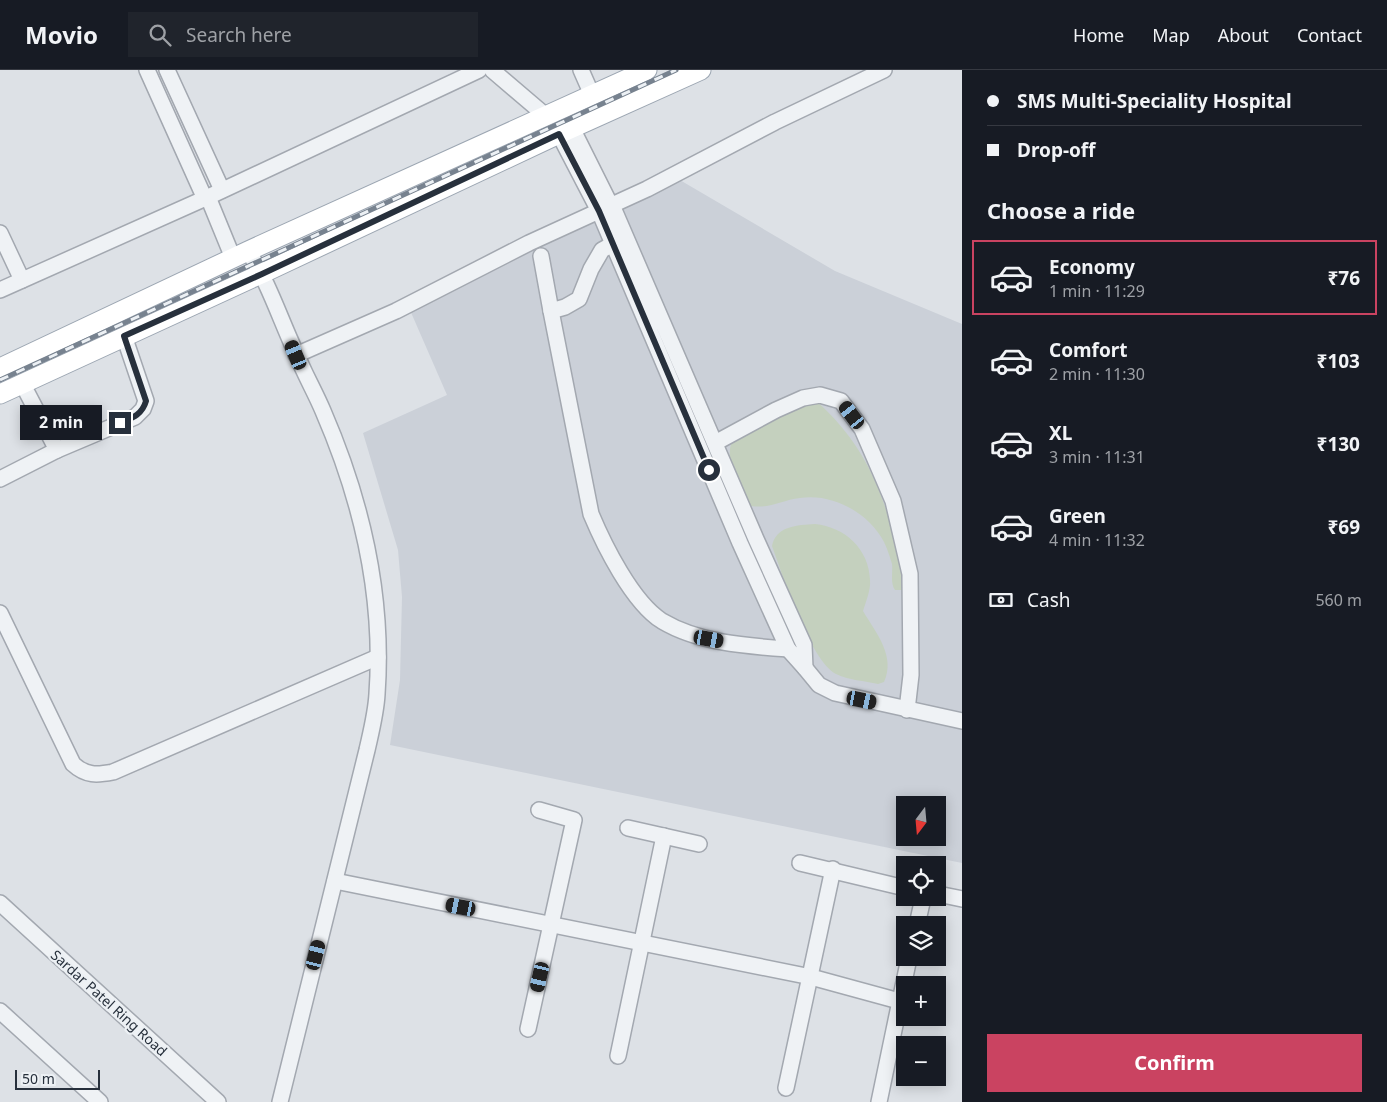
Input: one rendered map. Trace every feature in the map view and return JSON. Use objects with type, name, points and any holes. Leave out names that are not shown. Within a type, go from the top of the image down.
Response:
[{"type":"main road","points":[[0,368],[241,254],[647,70]]},
{"type":"main road","points":[[0,394],[701,70]]},
{"type":"street","points":[[147,70],[206,198],[241,254],[262,274],[296,355],[323,411],[346,469],[361,517],[369,552],[376,604],[377,696],[367,750],[280,1102]]},
{"type":"street","points":[[167,70],[222,190]]},
{"type":"street","points":[[0,290],[206,198],[479,70]]},
{"type":"street","points":[[492,70],[546,116]]},
{"type":"street","points":[[581,70],[592,95]]},
{"type":"street","points":[[296,355],[396,311],[529,244],[608,208],[775,122],[884,70]]},
{"type":"street","points":[[566,131],[608,208],[619,241],[739,540],[788,649],[819,685],[835,693],[962,721]]},
{"type":"street","points":[[0,233],[22,280]]},
{"type":"street","points":[[551,311],[565,307],[579,299],[591,269],[602,250],[619,241]]},
{"type":"street","points":[[619,241],[715,443],[804,645],[805,668]]},
{"type":"street","points":[[541,256],[591,514],[603,543],[634,593],[660,620],[682,631],[750,646],[788,649]]},
{"type":"street","points":[[0,479],[57,450],[135,417],[143,409],[146,401],[124,336]]},
{"type":"street","points":[[22,383],[57,450]]},
{"type":"street","points":[[715,443],[776,410],[803,398],[820,395],[841,401],[862,429],[893,501],[910,574],[911,675],[907,710]]},
{"type":"street","points":[[739,540],[754,534]]},
{"type":"street","points":[[0,614],[73,764],[78,769],[95,776],[113,772],[378,657]]},
{"type":"street","points":[[528,1029],[574,820],[539,810]]},
{"type":"street","points":[[628,828],[699,844]]},
{"type":"street","points":[[618,1056],[664,836]]},
{"type":"street","points":[[800,863],[833,869],[862,879],[896,886]]},
{"type":"street","points":[[786,1088],[833,869]]},
{"type":"street","points":[[334,881],[811,977],[896,1000]]},
{"type":"street","points":[[946,896],[962,899]]},
{"type":"street","name":"Sardar Patel Ring Road","points":[[0,903],[218,1102]]},
{"type":"street","points":[[0,1011],[100,1102]]},
{"type":"street","points":[[879,1102],[896,1016]]},
{"type":"shaded area","points":[[673,176],[835,271],[962,324],[962,863],[946,860],[946,856],[928,856],[390,745],[400,680],[402,597],[398,550],[363,433],[447,395],[406,301]]},
{"type":"green space","points":[[815,400],[852,440],[866,462],[877,485],[886,509],[900,560],[905,587],[903,590],[895,590],[893,587],[892,564],[884,542],[869,522],[860,514],[837,502],[812,497],[758,507],[751,506],[735,476],[730,460],[730,452],[731,444],[736,437],[755,424]]},
{"type":"green space","points":[[815,524],[826,526],[845,535],[860,549],[865,559],[869,569],[870,584],[863,611],[879,636],[886,654],[888,663],[884,682],[878,684],[836,674],[826,666],[798,616],[772,546],[778,534],[788,528]]},
{"type":"railway","points":[[0,380],[676,70]]},
{"type":"route","points":[[120,423],[135,417],[143,409],[146,401],[124,336],[262,274],[559,134],[599,211],[709,470]]}]
